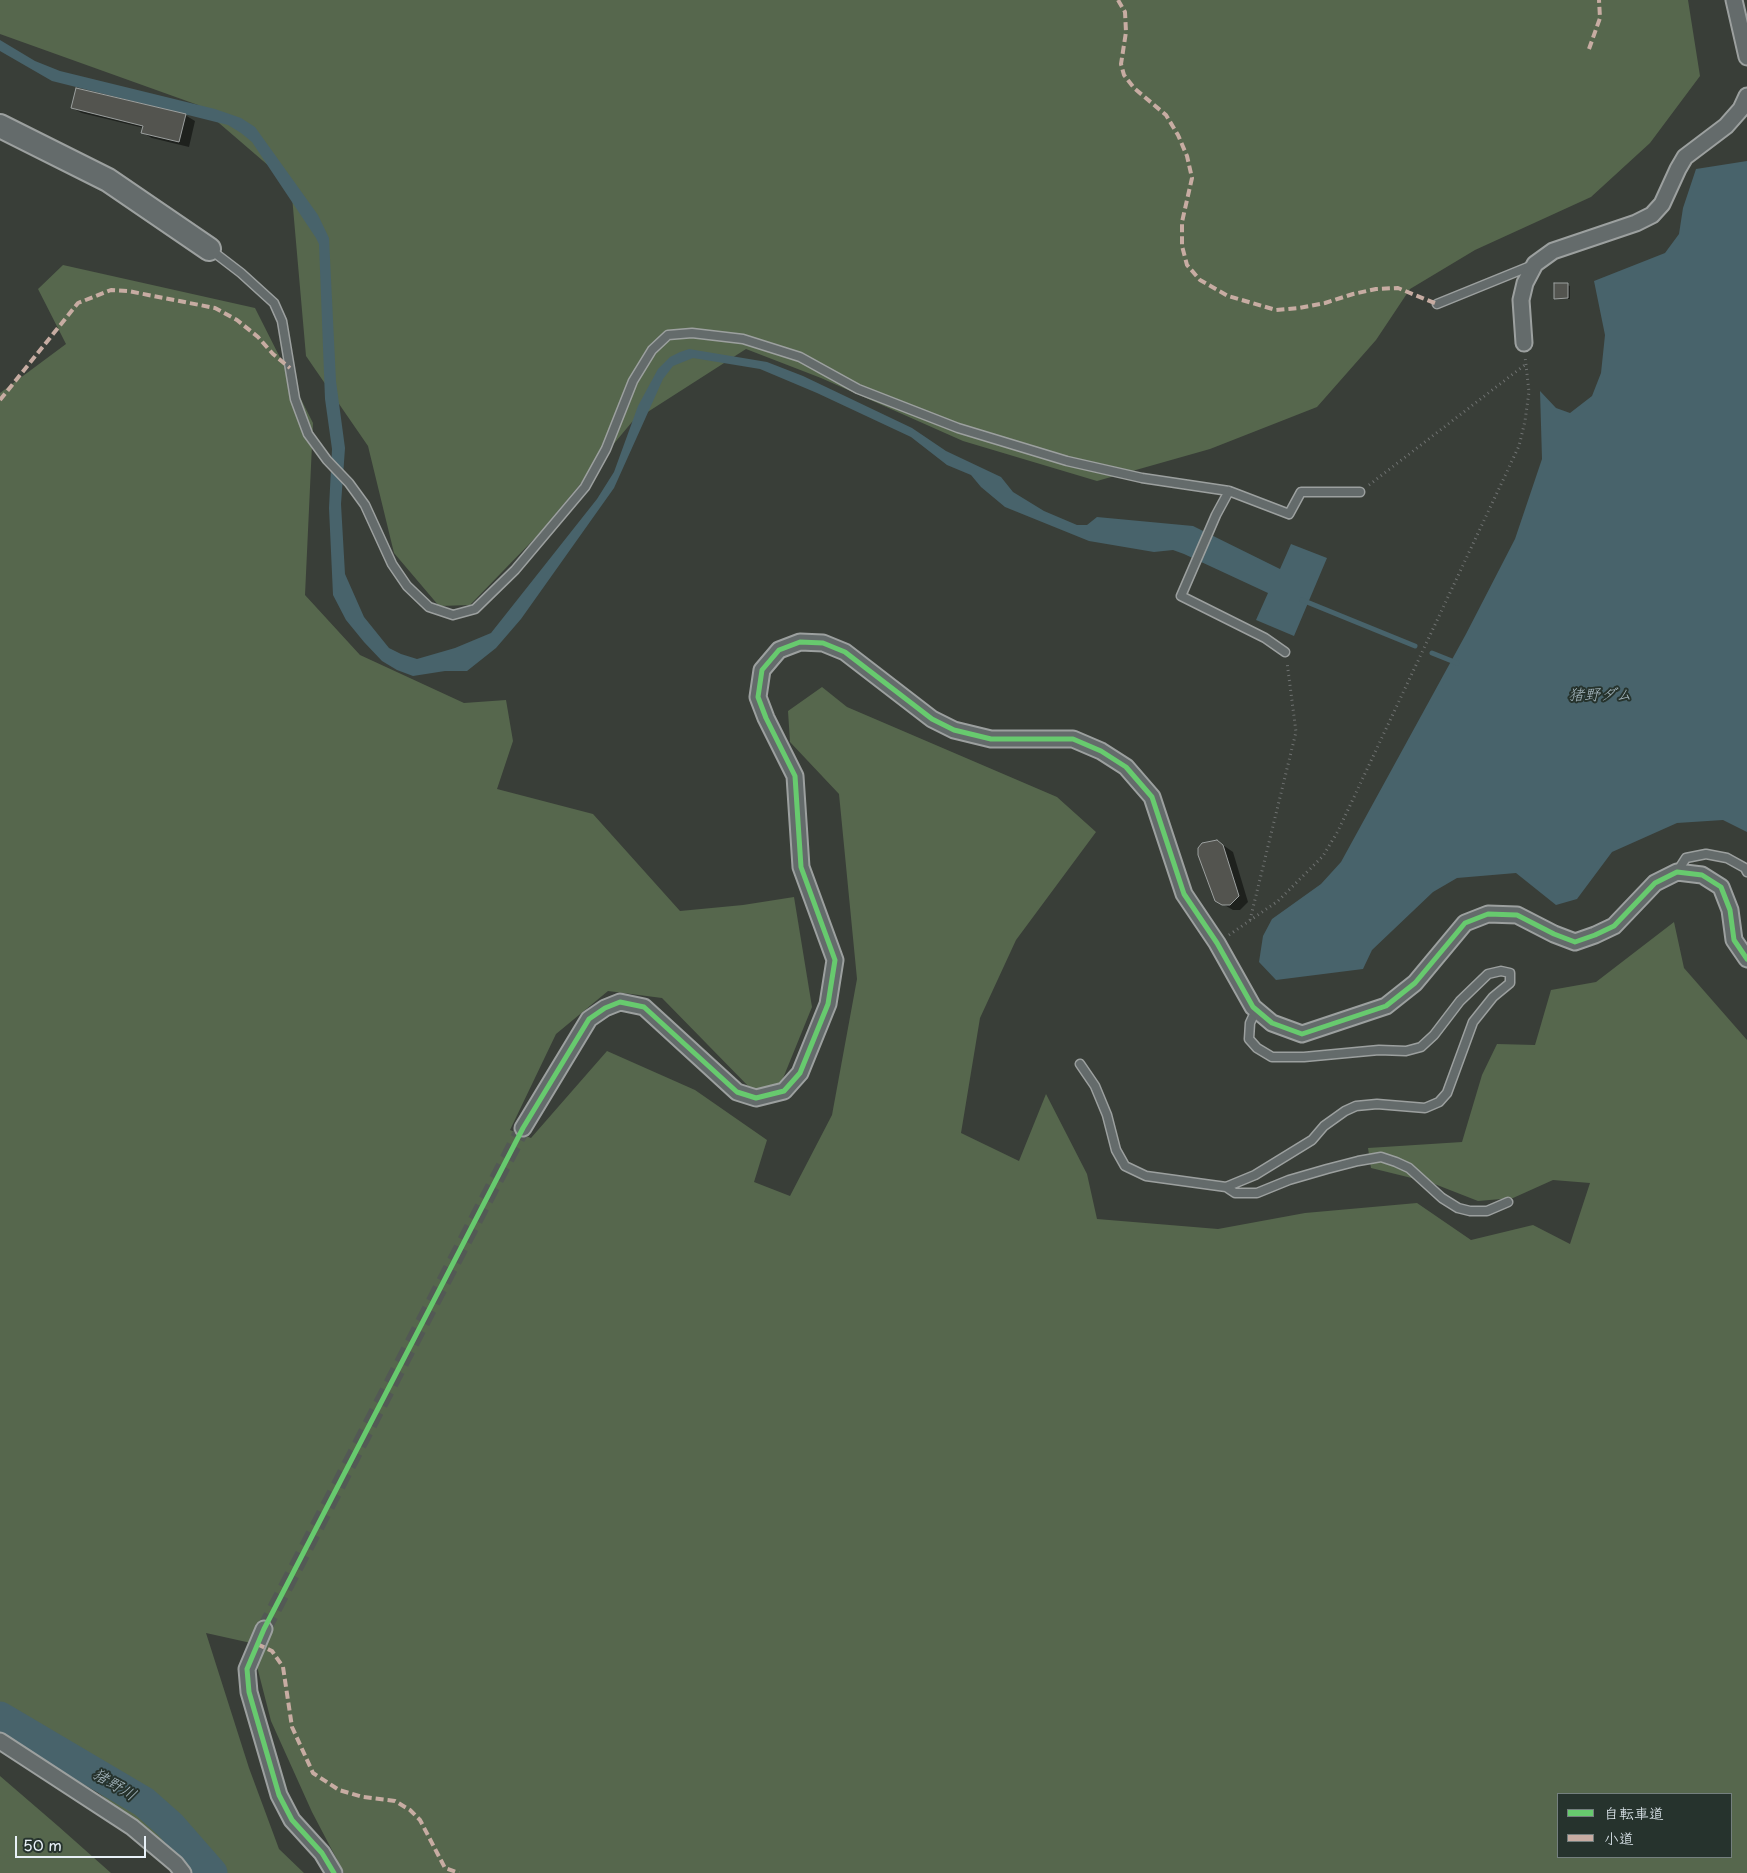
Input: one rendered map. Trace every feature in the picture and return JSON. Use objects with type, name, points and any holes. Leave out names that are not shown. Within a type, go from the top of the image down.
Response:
[{"type":"street","points":[[1734,0],[1747,57]]},
{"type":"street","points":[[1524,343],[1521,300],[1525,283],[1535,264],[1553,251],[1636,223],[1652,215],[1662,204],[1685,157],[1726,126],[1741,109],[1747,96]]},
{"type":"street","points":[[0,126],[108,180],[209,249]]},
{"type":"street","points":[[523,1128],[589,1019],[605,1008],[620,1002],[644,1007],[738,1092],[756,1098],[784,1091],[800,1073],[828,1004],[835,960],[801,867],[795,776],[766,718],[758,697],[762,670],[779,650],[800,642],[823,643],[846,652],[932,719],[954,730],[991,739],[1073,739],[1101,751],[1126,767],[1152,797],[1184,894],[1217,943],[1253,1007],[1272,1024],[1302,1034],[1386,1006],[1415,983],[1465,924],[1488,914],[1517,915],[1554,934],[1575,942],[1614,926],[1655,884],[1677,872],[1702,875],[1721,887],[1730,910],[1734,940],[1747,958]]},
{"type":"street","points":[[264,1630],[247,1669],[248,1692],[279,1795],[292,1820],[322,1853],[334,1873]]},
{"type":"street","points":[[0,1741],[132,1827],[176,1864],[183,1873]]},
{"type":"lane","points":[[209,249],[241,273],[274,303],[282,321],[295,399],[308,434],[365,504],[392,564],[407,586],[429,607],[453,615],[475,609],[515,570],[586,487],[606,449],[633,381],[652,350],[668,335],[692,333],[743,339],[800,357],[858,389],[958,428],[1067,461],[1142,478],[1229,491],[1289,514],[1301,492],[1360,492]]},
{"type":"lane","points":[[1437,304],[1535,264]]},
{"type":"lane","points":[[1229,491],[1216,515],[1181,596],[1265,638],[1285,652]]},
{"type":"lane","points":[[1677,872],[1686,858],[1706,854],[1727,858],[1745,868],[1747,872]]},
{"type":"lane","points":[[1226,1187],[1255,1175],[1312,1140],[1324,1126],[1345,1111],[1356,1106],[1377,1104],[1425,1108],[1439,1102],[1447,1093],[1473,1022],[1493,997],[1510,982],[1510,973],[1500,971],[1488,974],[1460,1001],[1434,1035],[1421,1047],[1406,1051],[1379,1050],[1304,1057],[1272,1057],[1257,1048],[1249,1039],[1250,1022],[1256,1010]]},
{"type":"lane","points":[[1080,1064],[1095,1086],[1106,1114],[1116,1150],[1125,1166],[1146,1176],[1226,1187],[1235,1193],[1256,1193],[1289,1180],[1327,1169],[1358,1161],[1381,1158],[1409,1168],[1442,1198],[1458,1208],[1470,1212],[1486,1211],[1508,1202]]},
{"type":"path","points":[[1217,943],[1278,901],[1323,856],[1338,831],[1519,446],[1529,392],[1524,343]]},
{"type":"path","points":[[1360,492],[1526,364]]},
{"type":"path","points":[[1250,921],[1296,732],[1285,652]]},
{"type":"green space","points":[[0,0],[1688,0],[1700,76],[1650,143],[1591,197],[1475,250],[1410,289],[1376,340],[1317,407],[1210,449],[1097,481],[963,441],[821,378],[746,349],[632,422],[536,537],[470,605],[439,606],[394,553],[368,446],[306,356],[291,185],[198,105],[0,34]]},
{"type":"green space","points":[[63,265],[255,308],[313,423],[305,595],[360,655],[464,703],[506,700],[513,741],[497,789],[593,814],[680,911],[743,905],[794,897],[812,1007],[775,1098],[751,1089],[662,998],[608,991],[556,1034],[510,1130],[531,1138],[607,1051],[695,1090],[767,1140],[754,1182],[790,1196],[832,1115],[857,979],[839,794],[790,742],[788,711],[822,687],[847,707],[1057,797],[1096,832],[1016,940],[980,1018],[961,1133],[1019,1161],[1046,1094],[1087,1174],[1097,1219],[1218,1229],[1305,1213],[1417,1203],[1471,1240],[1533,1225],[1570,1244],[1590,1183],[1553,1180],[1513,1198],[1478,1201],[1432,1183],[1371,1168],[1368,1148],[1462,1142],[1482,1075],[1497,1044],[1535,1045],[1551,990],[1596,982],[1674,922],[1684,968],[1747,1040],[1747,1873],[344,1873],[312,1812],[271,1721],[251,1643],[206,1633],[249,1768],[279,1849],[304,1873],[193,1873],[8,1716],[0,1713],[0,393],[66,344],[38,289]]},
{"type":"green space","points":[[0,1776],[58,1826],[111,1873],[0,1873]]},
{"type":"water","points":[[0,40],[35,61],[60,71],[215,109],[241,118],[255,127],[318,215],[329,238],[336,381],[345,448],[341,504],[345,574],[364,617],[389,648],[401,654],[417,659],[455,648],[491,633],[597,499],[614,472],[638,406],[658,369],[670,357],[689,349],[767,362],[803,376],[912,428],[946,451],[1001,477],[1013,492],[1044,511],[1077,525],[1087,525],[1097,517],[1193,526],[1280,569],[1291,544],[1327,558],[1294,636],[1256,620],[1268,593],[1184,554],[1173,550],[1154,552],[1089,541],[1005,507],[981,487],[971,475],[947,465],[911,437],[817,393],[760,369],[693,358],[673,366],[663,379],[614,488],[521,619],[496,648],[467,671],[445,671],[413,676],[397,670],[382,661],[364,642],[346,620],[333,595],[329,508],[332,449],[325,399],[319,244],[316,238],[252,142],[241,133],[228,125],[52,81],[0,51]]},
{"type":"water","name":"猪野ダム","points":[[1747,161],[1747,832],[1723,820],[1677,823],[1612,852],[1577,899],[1556,905],[1516,873],[1457,878],[1433,892],[1372,950],[1363,969],[1276,980],[1259,962],[1263,936],[1272,919],[1321,884],[1341,862],[1466,634],[1515,539],[1542,459],[1540,391],[1556,408],[1570,413],[1592,396],[1601,373],[1605,335],[1594,281],[1665,253],[1679,234],[1683,208],[1696,169]]},
{"type":"building","points":[[76,88],[186,114],[179,142],[141,133],[143,126],[71,108]]},
{"type":"building","points":[[1554,283],[1568,283],[1568,298],[1554,299]]},
{"type":"building","points":[[1217,840],[1223,845],[1239,896],[1230,905],[1222,905],[1215,901],[1198,855],[1198,848],[1202,843]]},
{"type":"waterway","points":[[1302,600],[1415,646]]},
{"type":"waterway","points":[[1432,653],[1457,663]]},
{"type":"waterway","name":"猪野川","points":[[0,1717],[144,1802],[170,1825],[212,1873]]},
{"type":"tunnel","points":[[264,1629],[523,1128]]},
{"type":"marked path","points":[[1118,0],[1125,12],[1126,32],[1121,64],[1124,75],[1134,88],[1166,115],[1178,135],[1187,156],[1192,178],[1182,222],[1182,246],[1187,265],[1200,280],[1228,296],[1276,310],[1325,303],[1376,289],[1398,288],[1437,304]]},
{"type":"marked path","points":[[1589,49],[1600,18],[1599,0]]},
{"type":"marked path","points":[[0,400],[78,303],[111,290],[128,291],[215,308],[237,320],[290,368]]},
{"type":"marked path","points":[[257,1644],[272,1651],[283,1667],[292,1727],[313,1773],[339,1790],[363,1797],[395,1801],[410,1810],[420,1820],[445,1868],[459,1873]]},
{"type":"cycle path","points":[[334,1873],[322,1853],[292,1820],[279,1795],[249,1692],[247,1669],[264,1629],[523,1128],[589,1019],[605,1008],[620,1002],[644,1007],[737,1092],[756,1098],[784,1091],[800,1073],[828,1004],[835,960],[801,867],[795,776],[766,718],[758,697],[762,670],[779,650],[800,642],[823,643],[845,652],[932,719],[954,730],[991,739],[1073,739],[1101,751],[1126,767],[1152,797],[1184,894],[1217,943],[1253,1007],[1272,1023],[1302,1034],[1386,1006],[1415,983],[1465,923],[1488,914],[1517,915],[1554,934],[1575,942],[1614,926],[1655,883],[1677,872],[1702,875],[1721,887],[1730,910],[1734,940],[1747,959]]}]
